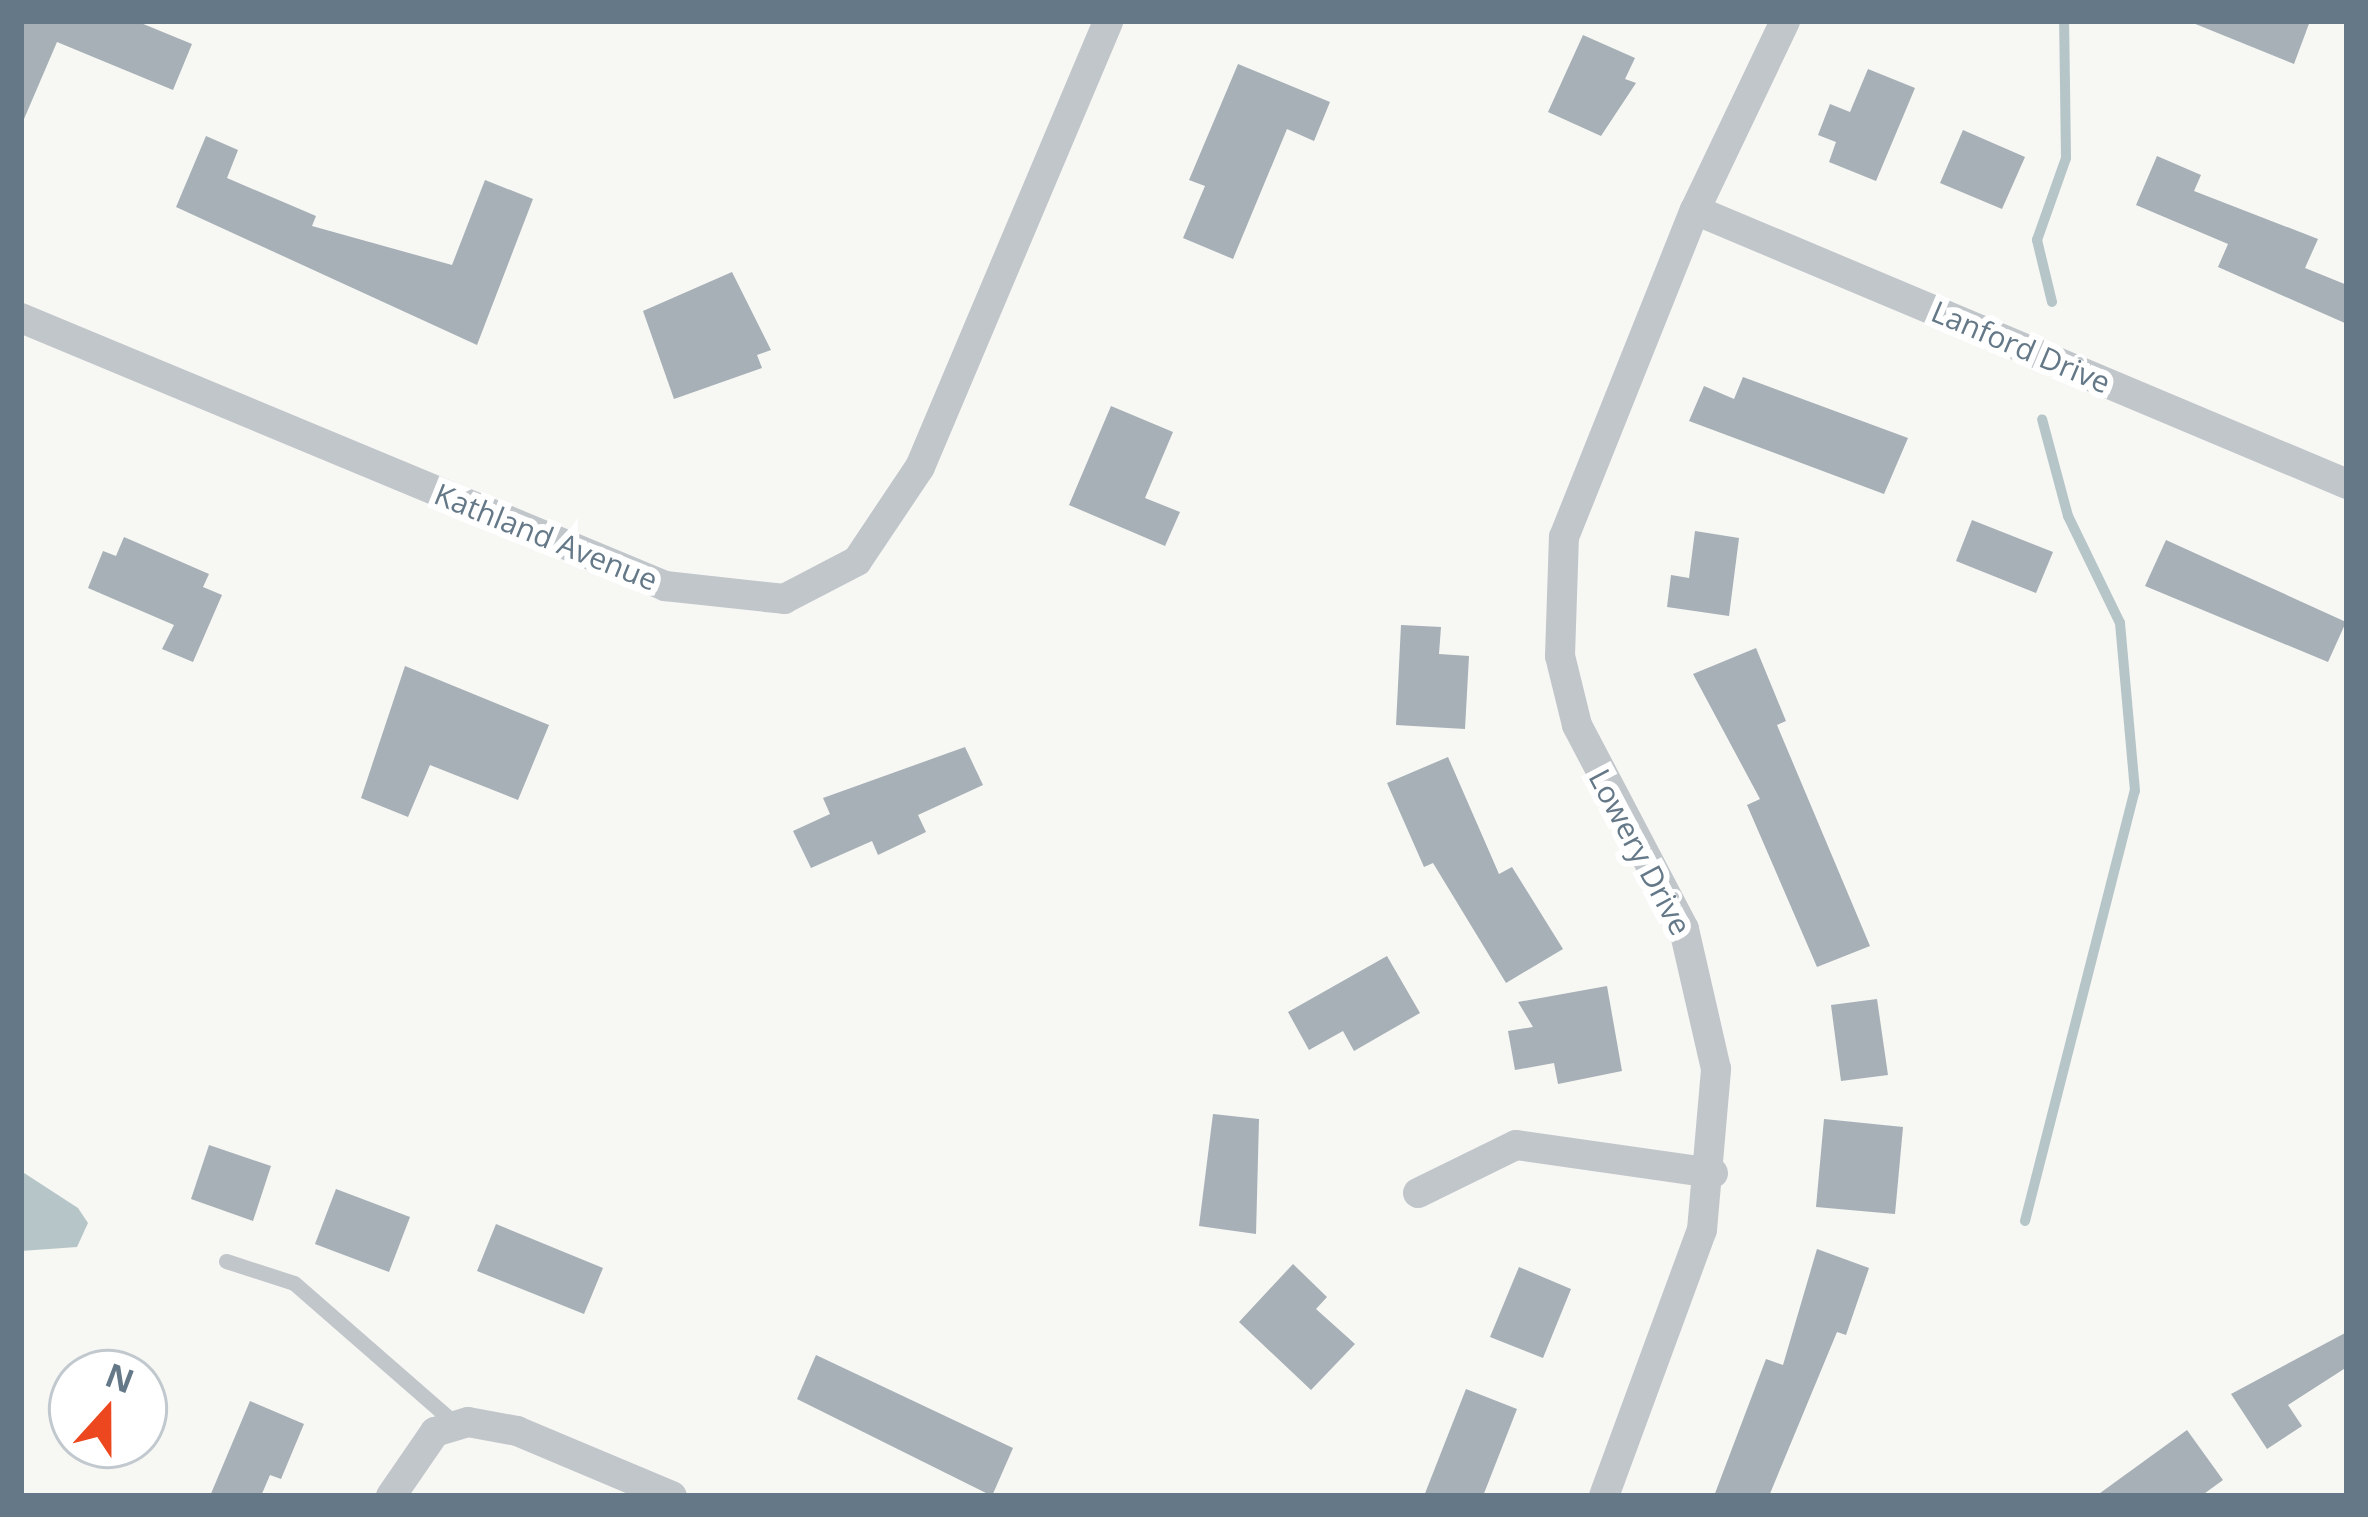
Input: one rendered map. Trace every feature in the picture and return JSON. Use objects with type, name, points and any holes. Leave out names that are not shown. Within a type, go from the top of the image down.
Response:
[{"type":"street","name":"Kathland Avenue","points":[[21,318],[665,586],[784,599],[857,561],[920,467],[1108,21]]},
{"type":"street","name":"Lowery Drive","points":[[1604,1496],[1713,1173],[1704,992],[1684,929],[1577,725],[1558,594],[1582,476],[1695,211],[1785,21]]},
{"type":"street","name":"Lanford Drive","points":[[1695,211],[2347,484]]},
{"type":"street","points":[[1418,1193],[1516,1145],[1713,1173]]},
{"type":"street","points":[[391,1496],[435,1432],[457,1426],[517,1431],[672,1496]]},
{"type":"lane","points":[[226,1261],[294,1283],[457,1426]]},
{"type":"shaded area","points":[[21,1171],[78,1208],[88,1223],[77,1247],[21,1251]]},
{"type":"building","points":[[21,21],[136,21],[192,44],[173,90],[57,42],[21,126]]},
{"type":"building","points":[[2188,21],[2310,21],[2294,64]]},
{"type":"building","points":[[1583,35],[1635,58],[1625,79],[1636,83],[1601,136],[1548,112]]},
{"type":"building","points":[[1238,64],[1330,102],[1314,141],[1287,129],[1233,259],[1183,238],[1205,186],[1189,180]]},
{"type":"building","points":[[1868,69],[1915,88],[1876,181],[1829,162],[1836,142],[1818,135],[1830,104],[1850,112]]},
{"type":"building","points":[[1963,130],[2025,157],[2002,209],[1940,183]]},
{"type":"building","points":[[206,136],[238,150],[227,178],[316,216],[312,226],[452,265],[485,180],[533,199],[477,345],[176,207]]},
{"type":"building","points":[[2157,156],[2201,175],[2194,191],[2318,239],[2305,268],[2347,285],[2347,324],[2218,267],[2228,244],[2136,205]]},
{"type":"building","points":[[732,272],[771,350],[757,355],[762,368],[674,399],[643,311]]},
{"type":"building","points":[[1743,377],[1908,438],[1884,494],[1689,421],[1704,386],[1734,399]]},
{"type":"building","points":[[1111,406],[1173,432],[1145,498],[1180,512],[1165,546],[1069,505]]},
{"type":"building","points":[[1972,520],[2053,552],[2036,593],[1956,561]]},
{"type":"building","points":[[1695,531],[1739,538],[1729,616],[1667,607],[1671,575],[1689,578]]},
{"type":"building","points":[[124,537],[209,574],[203,587],[222,595],[193,662],[162,649],[174,625],[88,588],[103,551],[116,556]]},
{"type":"building","points":[[2166,540],[2346,622],[2328,662],[2145,586]]},
{"type":"building","points":[[1401,625],[1441,627],[1439,654],[1469,656],[1465,729],[1396,725]]},
{"type":"building","points":[[1756,648],[1786,721],[1777,725],[1870,946],[1817,967],[1747,805],[1760,799],[1693,674]]},
{"type":"building","points":[[405,666],[549,725],[518,800],[430,765],[408,817],[361,798]]},
{"type":"building","points":[[965,747],[983,785],[918,815],[926,832],[878,855],[872,841],[811,868],[793,831],[830,814],[823,798]]},
{"type":"building","points":[[1448,757],[1499,874],[1512,867],[1563,949],[1506,983],[1433,863],[1424,867],[1387,783]]},
{"type":"building","points":[[1387,956],[1420,1013],[1354,1051],[1343,1031],[1309,1050],[1288,1012]]},
{"type":"building","points":[[1607,986],[1622,1071],[1558,1084],[1554,1063],[1515,1070],[1508,1031],[1533,1027],[1518,1002]]},
{"type":"building","points":[[1877,999],[1888,1075],[1841,1081],[1831,1005]]},
{"type":"building","points":[[1213,1114],[1259,1119],[1256,1234],[1199,1226]]},
{"type":"building","points":[[1824,1119],[1903,1127],[1895,1214],[1816,1207]]},
{"type":"building","points":[[209,1145],[271,1166],[253,1221],[191,1199]]},
{"type":"building","points":[[336,1189],[410,1217],[389,1272],[315,1244]]},
{"type":"building","points":[[496,1224],[603,1268],[584,1314],[477,1271]]},
{"type":"building","points":[[1817,1249],[1869,1268],[1846,1335],[1837,1332],[1769,1496],[1714,1496],[1766,1359],[1783,1365]]},
{"type":"building","points":[[1293,1264],[1327,1297],[1316,1309],[1355,1344],[1311,1390],[1239,1322]]},
{"type":"building","points":[[1519,1267],[1571,1289],[1543,1358],[1490,1337]]},
{"type":"building","points":[[2347,1332],[2347,1367],[2288,1405],[2302,1426],[2267,1449],[2231,1394]]},
{"type":"building","points":[[816,1355],[1013,1448],[992,1496],[797,1399]]},
{"type":"building","points":[[1466,1389],[1517,1409],[1483,1496],[1424,1496]]},
{"type":"building","points":[[250,1401],[304,1424],[281,1479],[270,1475],[261,1496],[210,1496]]},
{"type":"building","points":[[2187,1430],[2223,1480],[2201,1496],[2096,1496]]},
{"type":"waterway","points":[[2052,302],[2037,240],[2066,158],[2064,21]]},
{"type":"waterway","points":[[2025,1221],[2135,791],[2120,623],[2068,516],[2042,419]]}]
